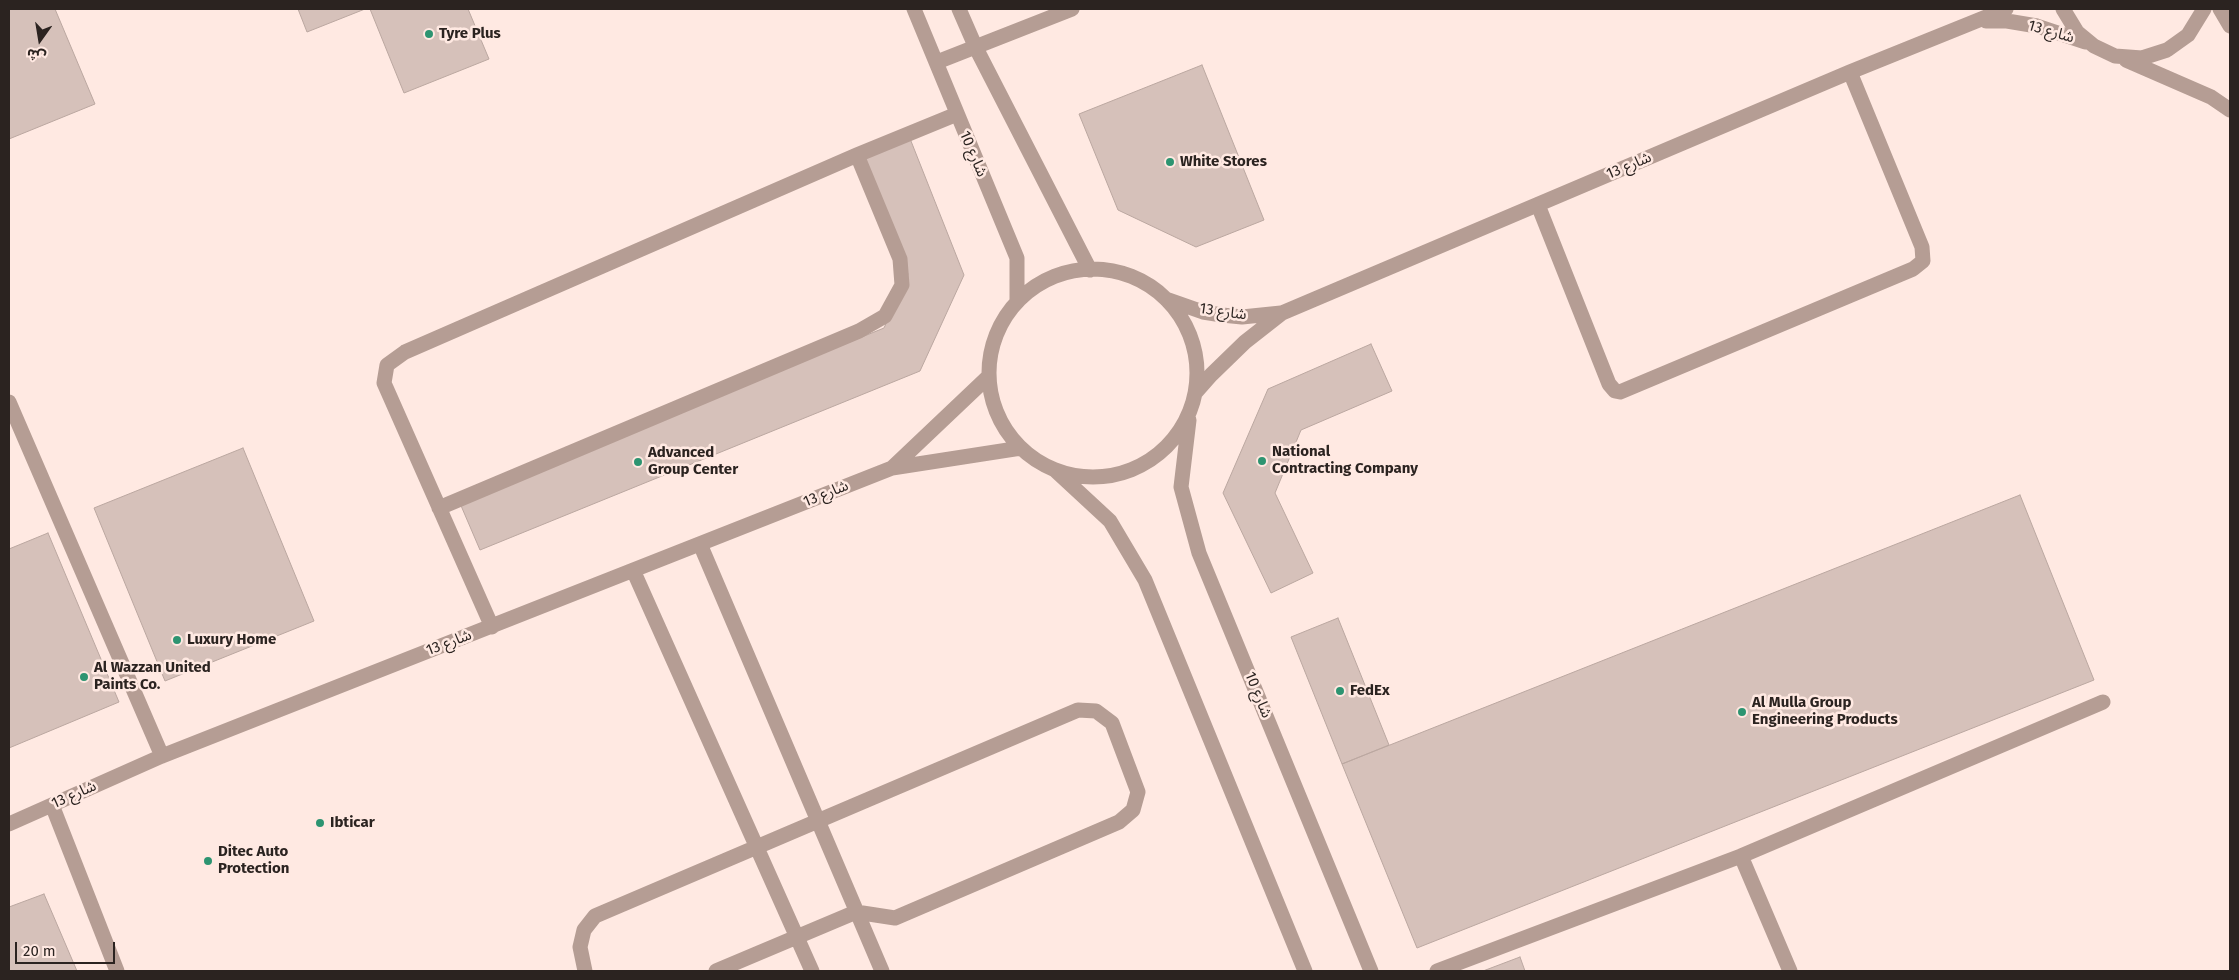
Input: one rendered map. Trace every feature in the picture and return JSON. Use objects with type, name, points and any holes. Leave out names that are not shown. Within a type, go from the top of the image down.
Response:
[{"type":"street","name":"شارع 10","points":[[914,9],[1017,258],[1017,302]]},
{"type":"street","points":[[959,9],[976,48],[1090,270]]},
{"type":"street","points":[[937,62],[1072,9]]},
{"type":"street","name":"شارع 13","points":[[1196,392],[1210,375],[1245,342],[1282,313],[1850,72],[2006,9]]},
{"type":"street","points":[[2063,9],[2077,32],[2094,46]]},
{"type":"street","points":[[2116,56],[2142,58],[2167,50],[2188,35],[2204,9]]},
{"type":"street","points":[[2220,9],[2230,26]]},
{"type":"street","name":"شارع 13","points":[[1977,21],[2007,21],[2037,26],[2066,34],[2180,82],[2211,97],[2230,110]]},
{"type":"street","points":[[1538,205],[1609,384],[1620,392],[1904,273],[1919,266],[1923,261],[1922,247],[1850,72]]},
{"type":"street","points":[[492,626],[384,383],[387,365],[405,352],[857,155],[957,114]]},
{"type":"street","points":[[440,508],[859,331],[885,316],[902,285],[900,259],[857,155]]},
{"type":"street","points":[[1090,270],[1110,271],[1130,277],[1144,283],[1164,298],[1180,317],[1188,331],[1195,351],[1197,371],[1196,392],[1190,411],[1181,429],[1168,445],[1155,457],[1135,468],[1116,474],[1095,477],[1078,476],[1055,470],[1037,461],[1021,448],[1007,432],[997,415],[988,376],[990,357],[996,336],[1003,321],[1017,302],[1031,290],[1050,279],[1068,272],[1090,270]]},
{"type":"street","name":"شارع 13","points":[[1164,298],[1203,312],[1222,315],[1242,317],[1282,313]]},
{"type":"street","name":"شارع 13","points":[[892,468],[988,376]]},
{"type":"street","points":[[9,402],[162,756]]},
{"type":"street","name":"شارع 10","points":[[1190,411],[1181,487],[1199,553],[1371,971]]},
{"type":"street","name":"شارع 13","points":[[9,824],[162,756],[892,468],[1021,448]]},
{"type":"street","points":[[1055,470],[1110,521],[1145,580],[1305,971]]},
{"type":"street","points":[[700,544],[882,971]]},
{"type":"street","points":[[633,570],[812,971]]},
{"type":"street","points":[[1437,971],[1741,856],[2103,702]]},
{"type":"street","points":[[585,971],[580,947],[584,930],[595,916],[1078,710],[1096,711],[1112,723],[1138,792],[1133,810],[1119,822],[895,918],[856,912],[716,971]]},
{"type":"street","points":[[52,805],[117,971]]},
{"type":"street","points":[[1741,856],[1790,971]]},
{"type":"building","points":[[9,9],[55,9],[95,104],[9,139]]},
{"type":"building","points":[[298,9],[365,9],[307,32]]},
{"type":"building","name":"Tyre Plus","points":[[370,9],[468,9],[489,59],[404,93]]},
{"type":"building","name":"White Stores","points":[[1202,65],[1264,220],[1196,247],[1118,210],[1079,114]]},
{"type":"building","points":[[909,136],[964,275],[920,371],[480,550],[459,501],[884,328],[908,274],[861,155]]},
{"type":"building","name":"National Contracting Company","points":[[1371,344],[1392,391],[1301,430],[1275,493],[1313,573],[1271,593],[1223,493],[1268,389]]},
{"type":"building","points":[[243,448],[314,621],[165,681],[94,508]]},
{"type":"building","name":"Al Mulla Group Engineering Products","points":[[2020,495],[2094,680],[1417,948],[1342,764]]},
{"type":"building","points":[[48,533],[119,702],[9,748],[9,549]]},
{"type":"building","name":"FedEx","points":[[1338,618],[1389,745],[1342,764],[1291,637]]},
{"type":"building","points":[[44,894],[77,971],[9,971],[9,907]]},
{"type":"building","points":[[1520,957],[1525,971],[1483,971]]},
{"type":"place","name":"Tyre Plus","points":[[429,34]]},
{"type":"place","name":"White Stores","points":[[1170,162]]},
{"type":"place","name":"National Contracting Company","points":[[1262,461]]},
{"type":"place","name":"Advanced Group Center","points":[[638,462]]},
{"type":"place","name":"Luxury Home","points":[[177,640]]},
{"type":"place","name":"Al Wazzan United Paints Co.","points":[[84,677]]},
{"type":"place","name":"FedEx","points":[[1340,691]]},
{"type":"place","name":"Al Mulla Group Engineering Products","points":[[1742,712]]},
{"type":"place","name":"Ibticar","points":[[320,823]]},
{"type":"place","name":"Ditec Auto Protection","points":[[208,861]]}]
